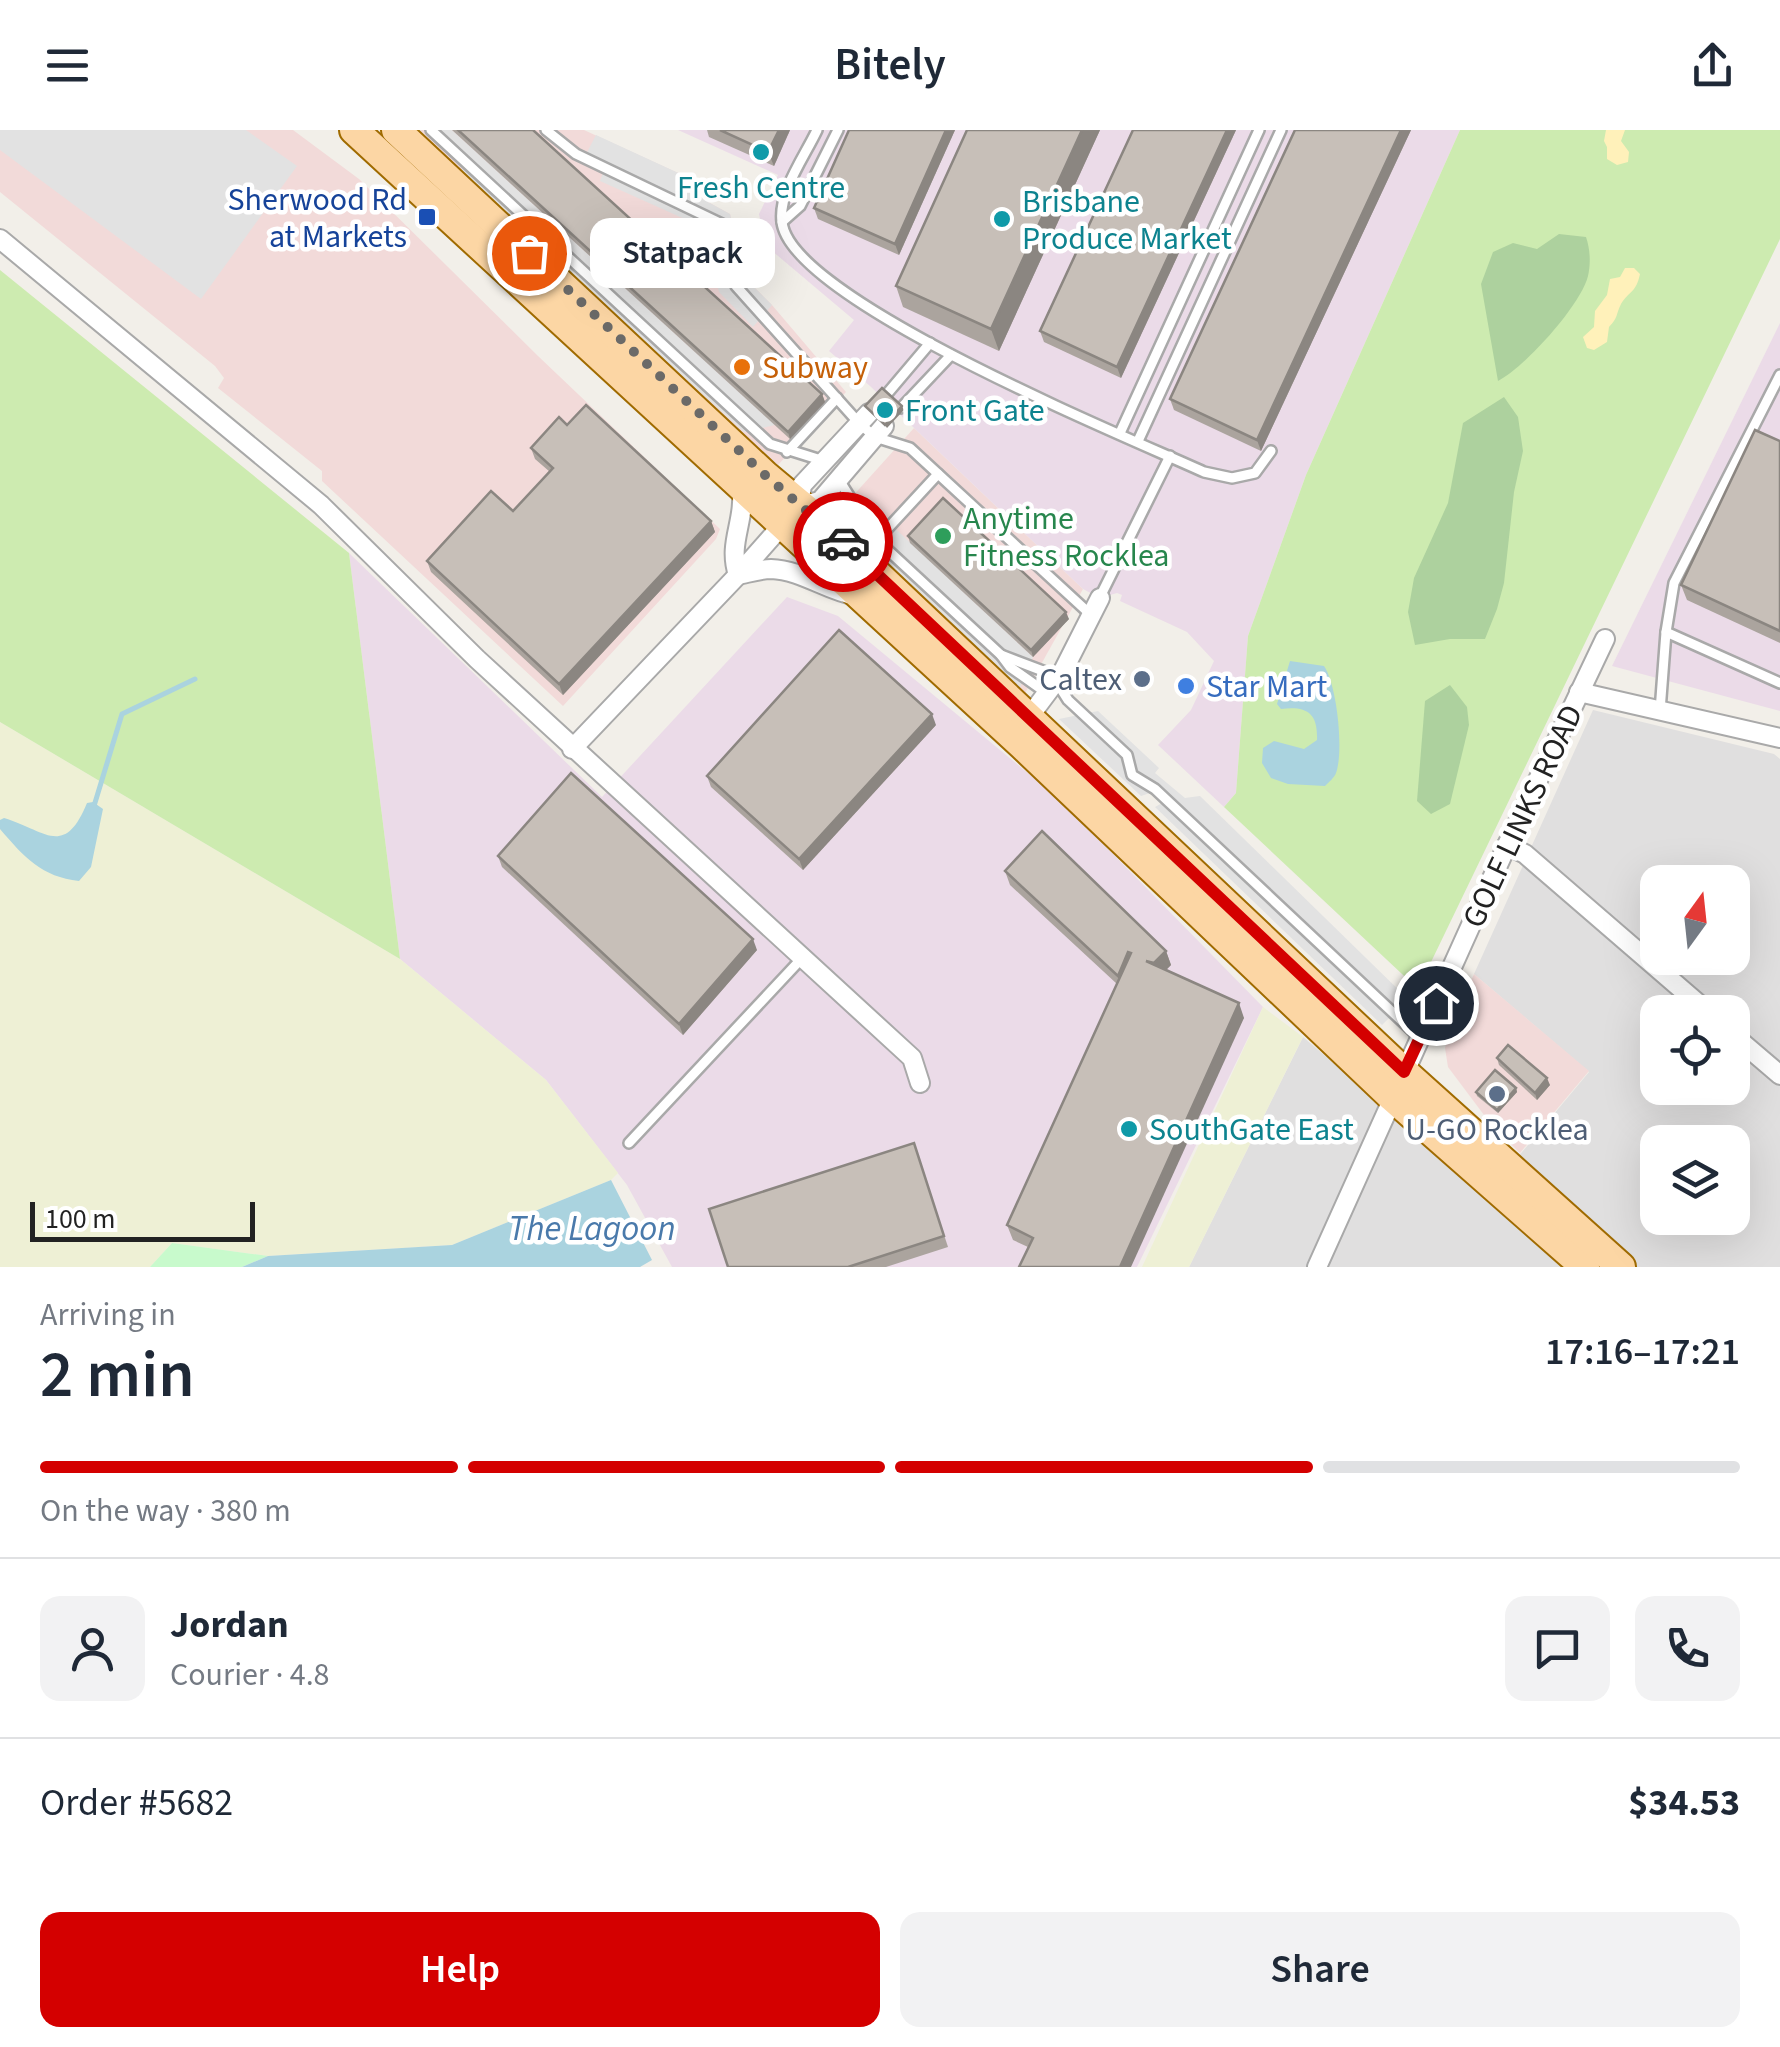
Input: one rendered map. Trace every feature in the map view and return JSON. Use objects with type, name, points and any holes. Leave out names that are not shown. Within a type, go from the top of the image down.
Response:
[{"type":"main road","points":[[378,134],[715,411],[791,514],[863,598],[1398,1085],[1585,1267]]},
{"type":"main road","points":[[378,134],[741,484],[791,514],[826,526],[1029,717],[1128,791],[1398,1085],[1621,1267]]},
{"type":"street","points":[[0,239],[321,505],[572,749],[912,1058],[920,1083]]},
{"type":"street","points":[[572,749],[738,575],[791,514],[802,485],[864,418]]},
{"type":"street","points":[[791,514],[820,501],[880,432]]},
{"type":"street","points":[[738,575],[731,554],[744,505],[741,484]]},
{"type":"street","points":[[738,575],[770,569],[863,598]]},
{"type":"street","points":[[1022,745],[1029,717],[1052,687],[1095,606]]},
{"type":"street","name":"GOLF LINKS ROAD","points":[[1317,1267],[1604,639]]},
{"type":"street","points":[[1579,692],[1780,738]]},
{"type":"street","points":[[1507,845],[1525,854],[1688,995]]},
{"type":"street","points":[[1750,1049],[1780,1075]]},
{"type":"lane","points":[[431,130],[715,411],[770,444],[824,461]]},
{"type":"lane","points":[[546,130],[576,154],[722,224],[736,286],[837,398],[880,432],[903,443],[1095,606],[1170,456]]},
{"type":"lane","points":[[817,130],[785,196],[782,222],[787,237],[837,289],[951,354],[1204,472],[1232,478],[1255,473],[1271,451]]},
{"type":"lane","points":[[782,222],[800,206],[838,130]]},
{"type":"lane","points":[[1120,433],[1259,130]]},
{"type":"lane","points":[[1138,442],[1281,130]]},
{"type":"lane","points":[[886,394],[930,343]]},
{"type":"lane","points":[[902,408],[951,354]]},
{"type":"lane","points":[[1660,711],[1674,582],[1780,376]]},
{"type":"lane","points":[[788,452],[837,398]]},
{"type":"lane","points":[[877,540],[938,474]]},
{"type":"lane","points":[[838,479],[877,540],[1010,666],[1052,687],[1127,755],[1128,791],[1156,790],[1420,1038]]},
{"type":"lane","points":[[1666,632],[1780,683]]},
{"type":"lane","points":[[629,1143],[804,956]]},
{"type":"shaded area","points":[[0,130],[293,130],[359,179],[720,529],[716,539],[563,706],[322,481],[322,471],[218,388],[224,378],[215,366],[0,192]]},
{"type":"shaded area","points":[[0,130],[246,130],[297,166],[201,299],[0,150]]},
{"type":"shaded area","points":[[420,130],[584,130],[713,189],[708,202],[730,214],[743,276],[846,392],[778,465],[460,174]]},
{"type":"shaded area","points":[[436,130],[452,130],[775,425],[744,432],[463,176],[462,164],[430,136]]},
{"type":"shaded area","points":[[678,130],[1460,130],[1306,475],[1248,636],[1236,793],[1224,807],[1158,745],[1191,710],[1214,661],[1187,632],[1120,601],[1122,595],[1100,598],[1083,589],[829,351],[854,320],[765,245],[759,214],[778,175]]},
{"type":"shaded area","points":[[596,135],[713,189],[708,202],[730,214],[743,276],[772,305],[753,327],[719,292],[706,237],[718,235],[715,224],[701,215],[698,225],[600,181],[604,170],[583,160]]},
{"type":"shaded area","points":[[1780,323],[1780,711],[1612,666]]},
{"type":"shaded area","points":[[914,428],[1083,589],[1024,695],[833,518]]},
{"type":"shaded area","points":[[871,506],[1033,657],[1019,690],[848,530],[850,519]]},
{"type":"shaded area","points":[[349,553],[602,797],[787,597],[838,616],[1058,798],[1263,1007],[1137,1267],[672,1267],[627,1185],[546,1080],[400,959]]},
{"type":"shaded area","points":[[1593,710],[1774,754],[1780,759],[1780,1267],[1189,1267],[1303,1037],[1487,1194],[1589,1072],[1474,974]]},
{"type":"shaded area","points":[[1098,711],[1159,768],[1155,773],[1185,798],[1200,796],[1408,999],[1382,1025],[1155,807],[1164,802],[1153,792],[1141,796],[1059,719]]},
{"type":"shaded area","points":[[1474,974],[1589,1071],[1520,1153],[1493,1127],[1448,1067],[1445,1048],[1449,1031]]},
{"type":"green space","points":[[1460,130],[1780,130],[1780,239],[1418,989],[1224,807],[1236,793],[1248,636],[1306,475]]},
{"type":"green space","points":[[1559,234],[1586,237],[1588,276],[1575,303],[1550,334],[1498,381],[1481,284],[1493,252],[1513,243],[1537,249]]},
{"type":"green space","points":[[0,270],[349,553],[400,959],[0,722]]},
{"type":"green space","points":[[1504,397],[1518,417],[1523,451],[1497,609],[1485,639],[1415,645],[1408,612],[1414,578],[1448,503],[1463,423]]},
{"type":"green space","points":[[1450,685],[1467,707],[1469,725],[1450,804],[1431,814],[1417,801],[1425,701]]},
{"type":"green space","points":[[0,722],[400,959],[546,1080],[618,1173],[611,1180],[452,1245],[268,1256],[172,1243],[150,1267],[0,1267]]},
{"type":"green space","points":[[1263,1007],[1303,1037],[1189,1267],[1142,1267]]},
{"type":"green space","points":[[172,1243],[268,1256],[242,1267],[150,1267]]},
{"type":"sand","points":[[1606,130],[1625,130],[1621,141],[1629,152],[1628,162],[1617,165],[1607,159]]},
{"type":"sand","points":[[1625,268],[1634,268],[1640,274],[1636,285],[1609,327],[1607,342],[1594,350],[1587,348],[1583,337],[1594,327],[1595,311],[1607,295],[1610,279],[1620,277]]},
{"type":"water","points":[[1290,661],[1324,666],[1329,675],[1338,718],[1339,750],[1336,773],[1325,786],[1288,784],[1271,778],[1262,763],[1263,748],[1274,741],[1304,749],[1317,740],[1309,713],[1281,709],[1277,704]]},
{"type":"water","points":[[93,802],[103,809],[91,867],[79,881],[44,870],[0,829],[0,820],[4,818],[61,836],[79,820],[87,803]]},
{"type":"water","name":"The Lagoon","points":[[611,1180],[652,1260],[640,1267],[242,1267],[268,1256],[452,1245]]},
{"type":"building","points":[[458,130],[533,130],[822,394],[788,432]]},
{"type":"building","points":[[720,130],[779,130],[768,152]]},
{"type":"building","points":[[849,130],[946,130],[895,244],[814,208]]},
{"type":"building","name":"Brisbane Produce Market","points":[[967,130],[1082,130],[991,329],[896,286]]},
{"type":"building","points":[[1133,130],[1227,130],[1117,367],[1040,331]]},
{"type":"building","points":[[1295,130],[1401,130],[1257,440],[1170,399]]},
{"type":"building","name":"Front Gate","points":[[882,388],[902,406],[885,425],[865,406]]},
{"type":"building","points":[[586,405],[711,521],[559,684],[427,561],[491,491],[513,511],[553,468],[531,448],[559,417],[567,425]]},
{"type":"building","points":[[1755,430],[1780,441],[1780,631],[1681,585]]},
{"type":"building","points":[[943,498],[1066,612],[1031,650],[908,536]]},
{"type":"building","points":[[839,630],[932,714],[799,859],[707,776]]},
{"type":"building","points":[[571,773],[753,939],[679,1024],[498,856]]},
{"type":"building","name":"SouthGate East","points":[[1042,831],[1166,951],[1154,963],[1146,961],[1239,1003],[1120,1267],[1019,1267],[1033,1238],[1007,1225],[1131,953],[1128,952],[1118,976],[1005,871]]},
{"type":"building","points":[[1508,1045],[1547,1078],[1535,1093],[1497,1058]]},
{"type":"building","points":[[1495,1070],[1516,1088],[1497,1110],[1476,1092]]},
{"type":"building","points":[[914,1143],[944,1236],[848,1267],[728,1267],[709,1209]]},
{"type":"waterway","points":[[94,806],[122,714],[195,679]]},
{"type":"way so far","points":[[529,253],[765,475],[843,542]]},
{"type":"place","name":"Fresh Centre","points":[[761,152]]},
{"type":"place","name":"Sherwood Rd at Markets","points":[[427,217]]},
{"type":"place","name":"Brisbane Produce Market","points":[[1002,219]]},
{"type":"place","name":"Statpack","points":[[529,253]]},
{"type":"place","name":"Subway","points":[[742,367]]},
{"type":"place","name":"Front Gate","points":[[885,410]]},
{"type":"place","name":"Anytime Fitness Rocklea","points":[[943,536]]},
{"type":"place","name":"Caltex","points":[[1142,679]]},
{"type":"place","name":"Star Mart","points":[[1186,686]]},
{"type":"place","name":"U-GO Rocklea","points":[[1497,1094]]},
{"type":"place","name":"SouthGate East","points":[[1129,1129]]},
{"type":"route","points":[[843,542],[1404,1072],[1436,1003]]}]
